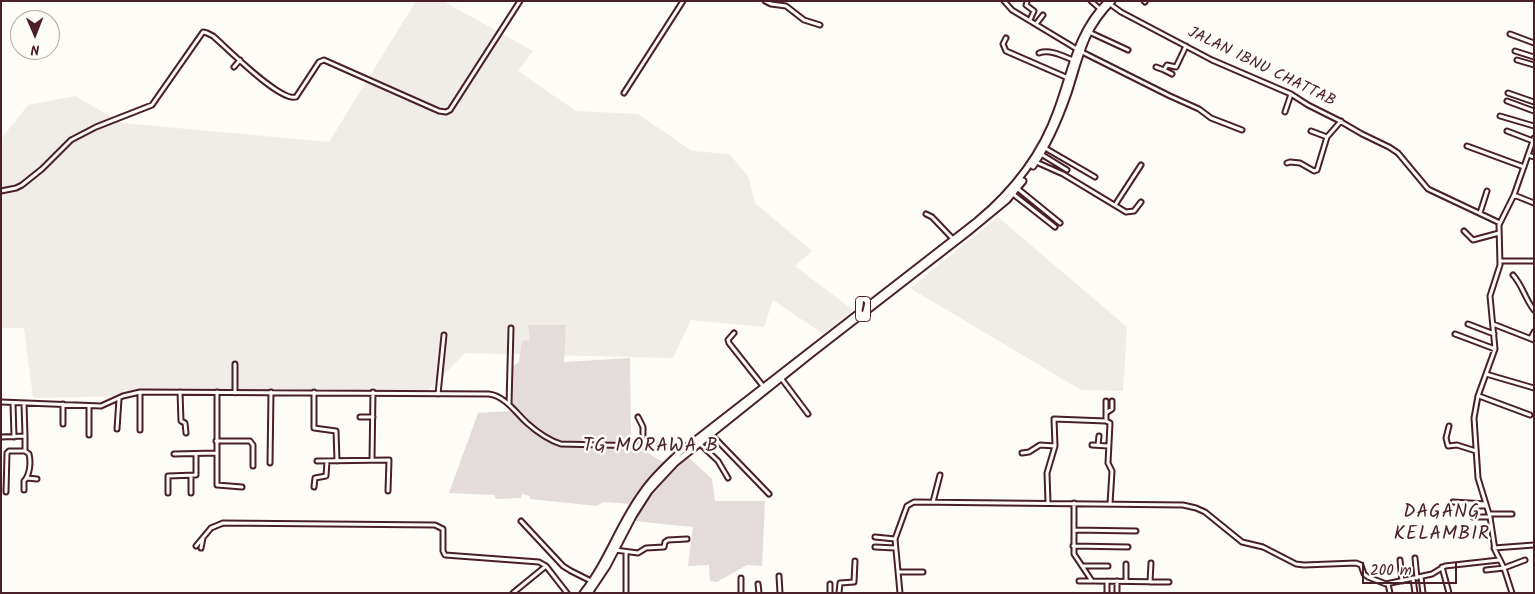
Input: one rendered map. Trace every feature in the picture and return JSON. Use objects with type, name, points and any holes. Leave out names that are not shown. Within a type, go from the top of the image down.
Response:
[{"type":"highway","name":"1","points":[[583,593],[606,559],[642,492],[686,447],[995,206],[1019,180],[1032,162],[1054,119],[1085,30],[1100,9],[1109,2]]},
{"type":"highway","name":"1","points":[[589,593],[633,516],[650,491],[675,463],[967,233],[1013,194],[1045,148],[1059,118],[1078,49],[1109,2]]},
{"type":"street","points":[[1,191],[16,188],[28,181],[71,140],[103,124],[152,105],[203,32],[213,36],[264,81],[288,97],[296,97],[319,62],[324,60],[439,111],[446,112],[450,110],[520,1]]},
{"type":"street","points":[[624,93],[683,1]]},
{"type":"street","points":[[765,1],[786,6],[804,20],[820,26]]},
{"type":"street","points":[[1004,1],[1012,10],[1078,49],[1198,109],[1211,118],[1242,130]]},
{"type":"street","points":[[1091,1],[1100,9]]},
{"type":"street","points":[[1026,2],[1026,5],[1034,11],[1030,20]]},
{"type":"street","name":"JALAN IBNU CHATTAB","points":[[1109,2],[1121,12],[1186,46],[1243,74],[1291,94],[1308,105],[1396,151],[1425,186],[1432,191],[1500,222]]},
{"type":"street","points":[[1036,24],[1043,15]]},
{"type":"street","points":[[1089,32],[1128,50]]},
{"type":"street","points":[[1510,34],[1534,42]]},
{"type":"street","points":[[1006,38],[1002,44],[1006,51],[1068,78]]},
{"type":"street","points":[[1164,70],[1166,65],[1176,67],[1186,46]]},
{"type":"street","points":[[1039,53],[1043,51],[1051,52],[1073,60]]},
{"type":"street","points":[[1515,51],[1534,57]]},
{"type":"street","points":[[234,67],[240,60]]},
{"type":"street","points":[[1517,60],[1534,65]]},
{"type":"street","points":[[1156,67],[1172,74]]},
{"type":"street","points":[[1508,93],[1534,102]]},
{"type":"street","points":[[1285,112],[1291,94]]},
{"type":"street","points":[[1289,100],[1296,97]]},
{"type":"street","points":[[1508,101],[1534,111]]},
{"type":"street","points":[[1500,116],[1534,126]]},
{"type":"street","points":[[1288,164],[1296,162],[1315,171],[1327,137],[1341,121]]},
{"type":"street","points":[[1310,131],[1327,137]]},
{"type":"street","points":[[1507,132],[1533,140],[1514,195],[1500,222],[1500,261],[1490,294],[1495,349],[1478,396],[1474,418],[1478,478],[1489,515],[1494,548],[1504,568],[1512,593]]},
{"type":"street","points":[[1467,146],[1524,167]]},
{"type":"street","points":[[1045,148],[1095,177]]},
{"type":"street","points":[[1041,154],[1067,170]]},
{"type":"street","points":[[1528,155],[1534,157]]},
{"type":"street","points":[[1036,162],[1063,174],[1126,212],[1134,211],[1141,202]]},
{"type":"street","points":[[1115,205],[1141,165]]},
{"type":"street","points":[[1017,188],[1060,223]]},
{"type":"street","points":[[1480,213],[1486,191]]},
{"type":"street","points":[[1013,194],[1055,227]]},
{"type":"street","points":[[1514,195],[1534,203]]},
{"type":"street","points":[[926,214],[932,217],[953,239]]},
{"type":"street","points":[[1464,231],[1473,240],[1499,233]]},
{"type":"street","points":[[1500,261],[1534,261]]},
{"type":"street","points":[[1513,275],[1520,283],[1525,298],[1534,310]]},
{"type":"street","points":[[1468,324],[1494,334]]},
{"type":"street","points":[[1493,324],[1532,339],[1534,332]]},
{"type":"street","points":[[509,405],[512,328]]},
{"type":"street","points":[[734,333],[728,340],[729,343],[763,386]]},
{"type":"street","points":[[1455,334],[1495,349]]},
{"type":"street","points":[[438,394],[444,335]]},
{"type":"street","points":[[235,364],[235,393]]},
{"type":"street","points":[[1486,374],[1534,388]]},
{"type":"street","points":[[781,378],[808,414]]},
{"type":"street","points":[[1,402],[106,405],[128,394],[140,392],[373,392],[495,395],[509,405],[532,428],[545,437],[561,444],[686,447]]},
{"type":"street","points":[[140,392],[140,430]]},
{"type":"street","points":[[180,392],[181,421],[185,423],[186,433]]},
{"type":"street","points":[[217,392],[217,485],[242,487]]},
{"type":"street","points":[[270,392],[270,463]]},
{"type":"street","points":[[314,392],[314,428],[336,431],[337,461]]},
{"type":"street","points":[[372,460],[373,392]]},
{"type":"street","points":[[1478,396],[1530,415]]},
{"type":"street","points":[[117,429],[119,398]]},
{"type":"street","points":[[1106,401],[1106,421],[1110,425],[1108,463],[1112,471],[1110,504]]},
{"type":"street","points":[[1106,413],[1112,409],[1112,401]]},
{"type":"street","points":[[14,403],[14,437]]},
{"type":"street","points":[[24,403],[25,451]]},
{"type":"street","points":[[63,404],[63,424]]},
{"type":"street","points":[[89,406],[89,435]]},
{"type":"street","points":[[360,417],[373,417]]},
{"type":"street","points":[[638,417],[643,427],[643,446]]},
{"type":"street","points":[[1048,504],[1048,469],[1055,446],[1054,419],[1106,421]]},
{"type":"street","points":[[1449,426],[1446,438],[1448,446],[1457,445],[1476,451]]},
{"type":"street","points":[[711,434],[769,494]]},
{"type":"street","points":[[1,437],[25,436]]},
{"type":"street","points":[[1098,445],[1099,436]]},
{"type":"street","points":[[216,441],[250,441],[253,445],[253,466]]},
{"type":"street","points":[[699,443],[718,461],[728,478]]},
{"type":"street","points":[[1022,453],[1029,452],[1040,445],[1055,446]]},
{"type":"street","points":[[1092,445],[1108,446]]},
{"type":"street","points":[[6,492],[7,452],[25,451],[30,454],[24,490]]},
{"type":"street","points":[[174,454],[216,453]]},
{"type":"street","points":[[168,493],[168,476],[195,476],[196,454]]},
{"type":"street","points":[[317,461],[389,460],[388,491]]},
{"type":"street","points":[[314,487],[315,478],[326,477],[327,461]]},
{"type":"street","points":[[933,502],[940,475]]},
{"type":"street","points":[[191,476],[191,493]]},
{"type":"street","points":[[27,478],[37,479]]},
{"type":"street","points":[[900,593],[895,538],[902,518],[910,503],[914,502],[1173,504],[1196,508],[1205,512],[1242,542],[1263,547],[1298,564],[1356,562],[1361,565],[1364,574],[1368,577],[1388,584],[1432,574],[1442,567],[1499,560]]},
{"type":"street","points":[[1453,502],[1486,505]]},
{"type":"street","points":[[1074,503],[1074,554],[1092,581]]},
{"type":"street","points":[[1473,517],[1512,514]]},
{"type":"street","points":[[521,521],[563,566],[592,582]]},
{"type":"street","points":[[196,546],[211,528],[216,525],[232,522],[435,525],[442,529],[443,551],[447,556],[536,561],[546,566],[567,593]]},
{"type":"street","points":[[1074,530],[1136,531]]},
{"type":"street","points":[[201,548],[203,537]]},
{"type":"street","points":[[875,537],[884,539],[895,538]]},
{"type":"street","points":[[615,550],[639,553],[646,548],[664,547],[665,542],[668,540],[687,539]]},
{"type":"street","points":[[1494,548],[1534,545]]},
{"type":"street","points":[[1073,546],[1128,547]]},
{"type":"street","points":[[875,547],[895,548]]},
{"type":"street","points":[[626,552],[626,593]]},
{"type":"street","points":[[1415,558],[1415,593]]},
{"type":"street","points":[[1400,560],[1402,581]]},
{"type":"street","points":[[1486,570],[1504,568],[1525,560]]},
{"type":"street","points":[[839,593],[840,583],[854,582],[855,561]]},
{"type":"street","points":[[1150,582],[1151,563]]},
{"type":"street","points":[[1126,564],[1126,581]]},
{"type":"street","points":[[513,593],[546,566]]},
{"type":"street","points":[[1083,566],[1108,566]]},
{"type":"street","points":[[1442,567],[1449,593]]},
{"type":"street","points":[[898,572],[923,572]]},
{"type":"street","points":[[779,576],[780,593]]},
{"type":"street","points":[[1421,577],[1423,593]]},
{"type":"street","points":[[741,578],[741,593]]},
{"type":"street","points":[[1079,581],[1169,582]]},
{"type":"street","points":[[1107,581],[1108,593]]},
{"type":"street","points":[[1117,581],[1117,593]]},
{"type":"street","points":[[758,584],[759,593]]},
{"type":"street","points":[[830,584],[830,593]]},
{"type":"street","points":[[1388,584],[1390,593]]},
{"type":"shaded area","points":[[416,1],[443,1],[533,51],[518,71],[576,111],[638,114],[692,151],[729,154],[748,176],[755,203],[812,251],[795,266],[853,310],[823,334],[773,300],[764,327],[691,320],[673,358],[465,353],[428,390],[33,398],[24,328],[1,328],[1,139],[28,105],[75,96],[122,123],[329,142]]},
{"type":"shaded area","points":[[998,217],[1127,327],[1123,391],[1081,390],[910,288]]},
{"type":"shaded area","points":[[528,325],[566,325],[564,362],[630,358],[631,443],[665,463],[631,504],[603,502],[597,506],[530,499],[530,496],[522,494],[521,498],[496,499],[494,495],[449,493],[478,413],[510,411],[512,367],[519,362],[522,341],[530,340]]},
{"type":"shaded area","points":[[687,456],[712,479],[715,501],[765,501],[762,566],[747,565],[717,582],[710,581],[709,565],[688,566],[693,527],[634,521],[657,486]]},
{"type":"district","name":"TG MORAWA B","points":[[651,448]]},
{"type":"district","name":"DAGANG KELAMBIR","points":[[1442,525]]}]
